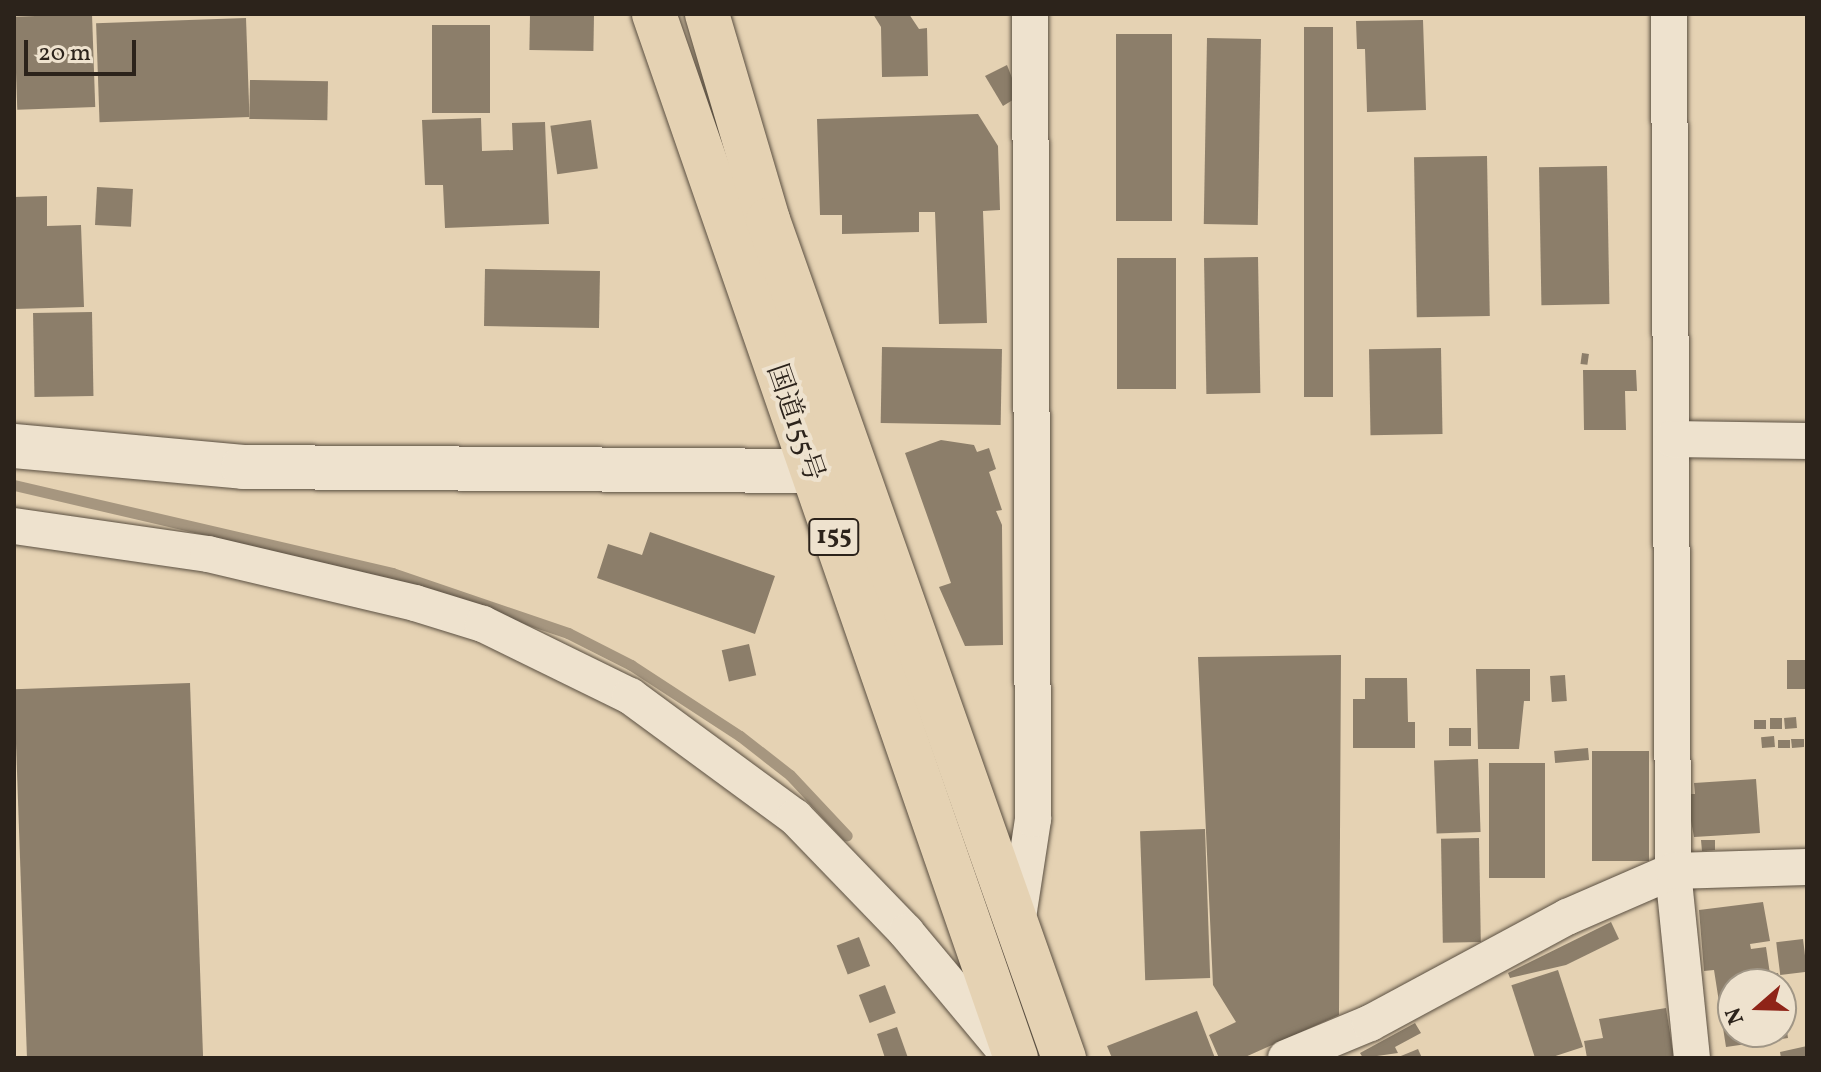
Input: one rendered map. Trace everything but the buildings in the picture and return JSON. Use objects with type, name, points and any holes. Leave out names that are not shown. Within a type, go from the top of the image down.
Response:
[{"type":"highway","name":"国道155号","points":[[654,14],[1014,1058]]},
{"type":"highway","name":"国道155号","points":[[707,14],[768,220],[1064,1058]]},
{"type":"street","points":[[1017,924],[1033,819],[1030,14]]},
{"type":"street","points":[[1669,14],[1673,871],[1692,1058]]},
{"type":"street","points":[[1672,439],[1807,441]]},
{"type":"street","points":[[14,446],[243,467],[810,471]]},
{"type":"street","points":[[14,526],[208,554],[415,603],[483,624],[630,696],[795,817],[906,932],[1014,1058]]},
{"type":"street","points":[[1286,1058],[1370,1023],[1567,917],[1673,871],[1807,867]]},
{"type":"waterway","points":[[14,485],[392,573],[568,633],[631,665],[740,736],[790,775],[847,836]]}]
